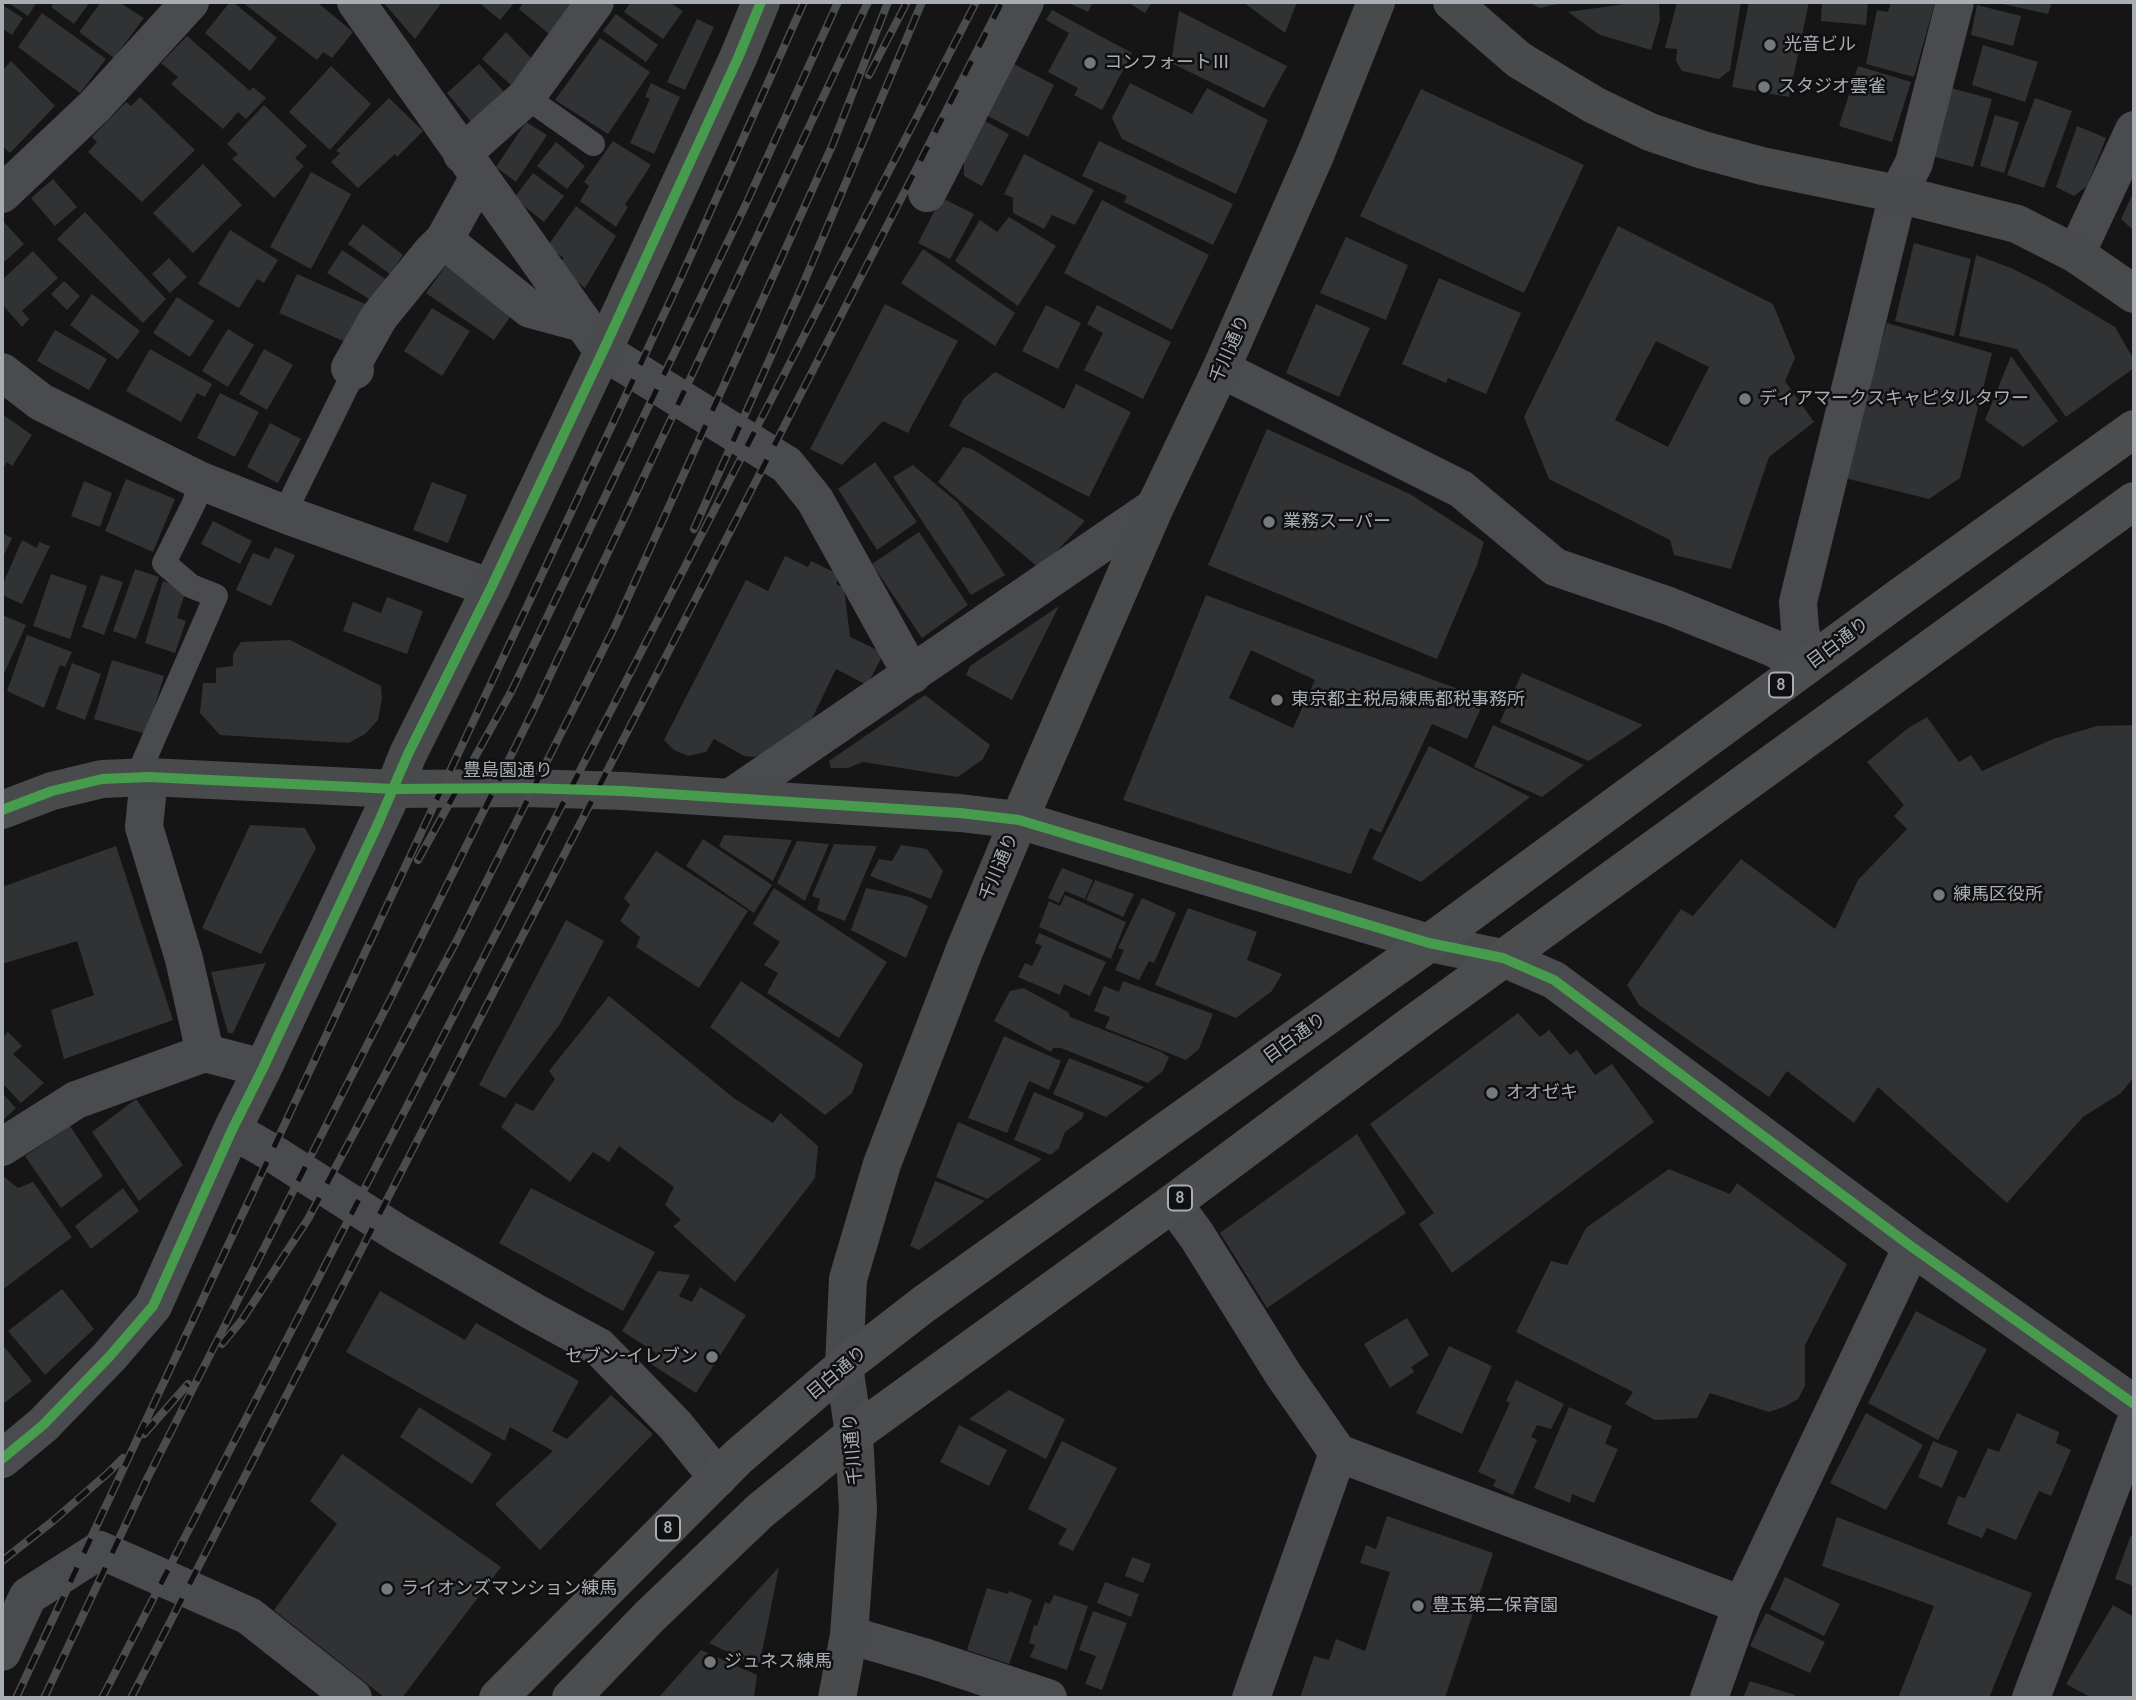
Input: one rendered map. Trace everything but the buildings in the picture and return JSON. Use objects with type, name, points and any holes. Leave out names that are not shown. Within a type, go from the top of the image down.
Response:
[{"type":"main road","name":"目白通り","points":[[498,1698],[738,1457],[844,1366],[925,1304],[1429,943],[2134,429]]},
{"type":"main road","name":"8","points":[[571,1698],[650,1616],[760,1511],[854,1434],[1173,1203],[1503,958],[2134,501]]},
{"type":"street","points":[[2,194],[93,107],[190,2]]},
{"type":"street","points":[[356,2],[592,337]]},
{"type":"street","points":[[355,370],[350,368],[379,317],[444,240],[470,166],[526,97],[596,2]]},
{"type":"street","points":[[2,1459],[43,1425],[109,1357],[153,1306],[232,1130],[264,1068],[414,742],[491,588],[592,337],[738,58],[761,2]]},
{"type":"street","points":[[927,193],[1025,2]]},
{"type":"street","name":"千川通り","points":[[837,1698],[849,1635],[858,1510],[854,1434],[844,1366],[848,1279],[882,1164],[965,949],[1019,820],[1155,507],[1222,369],[1316,153],[1376,2]]},
{"type":"street","points":[[1452,2],[1519,60],[1594,105],[1650,132],[1762,166],[1898,194],[2017,223],[2076,254],[2134,294]]},
{"type":"street","points":[[1807,665],[1798,602],[1898,194],[1914,163],[1955,2]]},
{"type":"street","points":[[2076,254],[2134,130]]},
{"type":"street","points":[[444,240],[530,309],[592,337],[787,465],[815,500],[912,674]]},
{"type":"street","points":[[1222,369],[1461,489],[1555,567],[1669,606],[1773,648],[1807,665]]},
{"type":"street","points":[[2,372],[41,402],[201,481],[284,514],[491,588]]},
{"type":"street","points":[[730,798],[1155,507]]},
{"type":"street","points":[[143,778],[144,827],[184,959],[205,1053]]},
{"type":"street","name":"豊島園通り","points":[[4,806],[102,779],[143,778],[394,789],[527,788],[623,791],[960,813],[1019,820],[1429,943],[1503,958]]},
{"type":"street","points":[[1503,958],[1554,980],[1912,1247],[2134,1404]]},
{"type":"street","points":[[2,1147],[76,1100],[205,1053],[264,1068]]},
{"type":"street","points":[[232,1130],[399,1234],[599,1347],[675,1425],[718,1478]]},
{"type":"street","points":[[1173,1203],[1283,1374],[1338,1453],[1742,1605]]},
{"type":"street","points":[[1709,1698],[1742,1605],[1912,1247]]},
{"type":"street","points":[[2031,1698],[2134,1426]]},
{"type":"street","points":[[1251,1698],[1338,1453]]},
{"type":"street","points":[[2,1652],[28,1596],[100,1550],[249,1616],[353,1698]]},
{"type":"street","points":[[849,1635],[1048,1698]]},
{"type":"lane","points":[[526,97],[593,144]]},
{"type":"lane","points":[[284,514],[355,370]]},
{"type":"lane","points":[[143,778],[216,596],[191,586],[164,563],[194,503],[201,481]]},
{"type":"railway","points":[[16,1698],[678,284],[804,2]]},
{"type":"railway","points":[[418,860],[511,692],[746,204],[838,2]]},
{"type":"railway","points":[[44,1698],[148,1477],[536,705],[868,2]]},
{"type":"railway","points":[[222,1344],[242,1320],[308,1219],[456,942],[615,626],[832,146],[888,2]]},
{"type":"railway","points":[[869,75],[907,2]]},
{"type":"railway","points":[[694,529],[804,282],[922,2]]},
{"type":"railway","points":[[102,1698],[976,2]]},
{"type":"railway","points":[[131,1698],[1002,2]]},
{"type":"railway","points":[[144,1434],[188,1384]]},
{"type":"railway","points":[[2,1561],[53,1521],[123,1458]]},
{"type":"cycle path","points":[[2,1459],[43,1425],[109,1357],[153,1306],[408,754],[491,588],[603,351],[738,58],[761,2]]},
{"type":"cycle path","points":[[2,810],[52,791],[102,779],[149,777],[394,789],[527,788],[623,791],[960,813],[1019,820],[1429,943],[1503,958],[1554,980],[1912,1247],[2134,1404]]},
{"type":"place","name":"光音ビル","points":[[1770,45]]},
{"type":"place","name":"コンフォートⅢ","points":[[1090,63]]},
{"type":"place","name":"スタジオ雲雀","points":[[1764,87]]},
{"type":"place","name":"ディアマークスキャピタルタワー","points":[[1745,399]]},
{"type":"place","name":"業務スーパー","points":[[1269,522]]},
{"type":"place","name":"東京都主税局練馬都税事務所","points":[[1277,700]]},
{"type":"place","name":"練馬区役所","points":[[1939,895]]},
{"type":"place","name":"オオゼキ","points":[[1492,1093]]},
{"type":"place","name":"セブン-イレブン","points":[[712,1357]]},
{"type":"place","name":"ライオンズマンション練馬","points":[[387,1589]]},
{"type":"place","name":"豊玉第二保育園","points":[[1418,1606]]},
{"type":"place","name":"ジュネス練馬","points":[[710,1662]]}]
